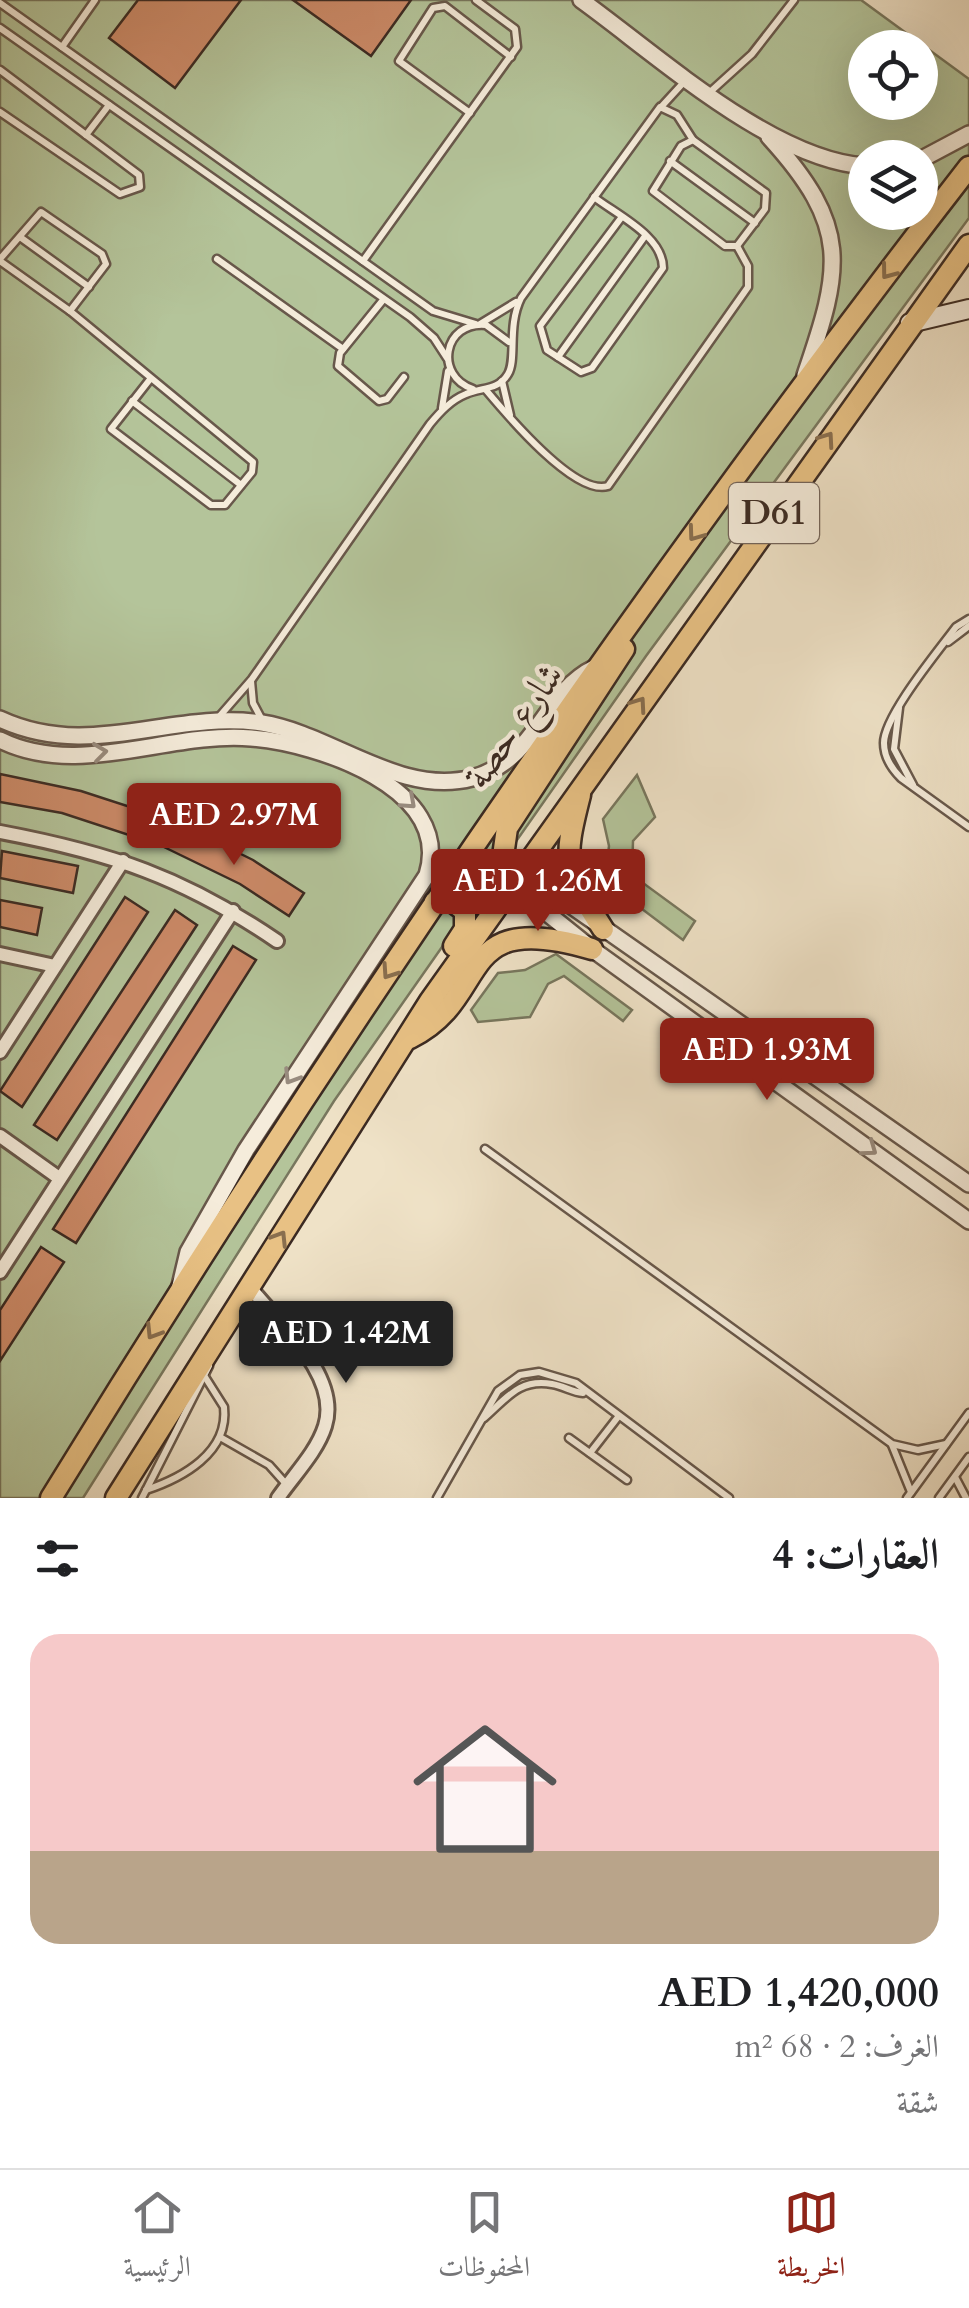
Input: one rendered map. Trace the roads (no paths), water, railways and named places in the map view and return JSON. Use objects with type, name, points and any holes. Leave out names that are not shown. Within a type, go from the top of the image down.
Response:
[{"type":"main road","name":"شارع حصة","points":[[50,1498],[178,1290],[597,667],[969,168]]},
{"type":"main road","name":"D61","points":[[116,1498],[513,874],[583,784],[909,323],[969,245]]},
{"type":"main road","points":[[909,323],[969,309]]},
{"type":"main road","points":[[513,874],[507,828],[618,661],[645,602]]},
{"type":"main road","points":[[583,784],[566,858],[575,884],[603,929]]},
{"type":"main road","points":[[430,1001],[432,980],[467,920],[452,900],[436,902]]},
{"type":"main road","points":[[404,1041],[434,1022],[479,960],[506,942],[541,937],[592,949]]},
{"type":"street","points":[[580,0],[762,131],[832,162],[848,164]]},
{"type":"street","points":[[762,131],[813,190],[833,252],[830,295],[800,390]]},
{"type":"street","points":[[938,150],[969,134]]},
{"type":"street","points":[[0,718],[33,733],[70,738],[213,723],[265,724],[316,736],[409,777],[459,780],[485,774],[509,760],[576,680],[597,667]]},
{"type":"street","points":[[0,740],[25,751],[61,756],[215,739],[269,740],[335,759],[382,782],[414,804],[430,833],[428,875],[246,1150],[188,1252],[178,1290]]},
{"type":"street","points":[[0,832],[123,861],[197,890],[277,941]]},
{"type":"street","points":[[0,1052],[123,861]]},
{"type":"street","points":[[456,872],[513,874],[603,929],[969,1184]]},
{"type":"street","points":[[513,874],[592,949],[969,1221]]},
{"type":"street","points":[[0,1272],[233,911]]},
{"type":"street","points":[[0,954],[55,966]]},
{"type":"street","points":[[0,1136],[60,1178]]},
{"type":"street","points":[[249,1286],[315,1369],[327,1397],[322,1433],[278,1498]]},
{"type":"lane","points":[[9,9],[16,0]]},
{"type":"lane","points":[[62,47],[95,0]]},
{"type":"lane","points":[[363,261],[518,42],[514,28],[476,0]]},
{"type":"lane","points":[[710,93],[752,54],[794,0]]},
{"type":"lane","points":[[0,3],[432,311],[500,331],[509,343]]},
{"type":"lane","points":[[470,113],[399,61],[433,8],[445,6],[511,56]]},
{"type":"lane","points":[[0,28],[430,332],[462,385],[482,390],[532,443],[592,486],[608,486],[748,286],[748,266],[736,246]]},
{"type":"lane","points":[[0,70],[139,176],[140,186],[120,194],[0,112]]},
{"type":"lane","points":[[213,723],[252,680],[440,412],[448,387],[448,361],[455,336],[520,298],[662,106],[688,77]]},
{"type":"lane","points":[[86,135],[108,105]]},
{"type":"lane","points":[[662,106],[682,121],[693,140],[764,189],[768,201],[736,246]]},
{"type":"lane","points":[[693,140],[684,142],[670,160],[653,184],[654,194],[725,246],[736,246]]},
{"type":"lane","points":[[670,160],[755,223]]},
{"type":"lane","points":[[594,198],[646,236],[662,254],[658,279],[590,370],[578,371],[541,340],[542,322],[621,218]]},
{"type":"lane","points":[[70,311],[106,260],[45,213],[36,215],[0,260],[70,311],[253,462],[252,472],[225,505],[211,506],[116,435],[113,424],[151,378]]},
{"type":"lane","points":[[558,358],[646,236]]},
{"type":"lane","points":[[20,237],[89,287]]},
{"type":"lane","points":[[216,259],[343,349]]},
{"type":"lane","points":[[440,412],[502,381],[512,364],[509,343],[520,298]]},
{"type":"lane","points":[[383,300],[343,349],[337,359],[339,369],[380,401],[387,400],[404,377]]},
{"type":"lane","points":[[502,381],[510,416]]},
{"type":"lane","points":[[132,401],[241,485]]},
{"type":"lane","points":[[969,623],[946,642],[900,708],[894,749],[913,786],[969,826]]},
{"type":"lane","points":[[252,680],[253,703],[265,724]]},
{"type":"lane","points":[[485,1150],[892,1444],[918,1450],[946,1444]]},
{"type":"lane","points":[[143,1494],[206,1376],[206,1352]]},
{"type":"lane","points":[[143,1494],[180,1476],[206,1456],[220,1437],[224,1407],[206,1376]]},
{"type":"lane","points":[[438,1498],[484,1418],[506,1396],[529,1384],[554,1384],[583,1393],[729,1498]]},
{"type":"lane","points":[[909,1495],[969,1412]]},
{"type":"lane","points":[[590,1454],[618,1417]]},
{"type":"lane","points":[[220,1437],[270,1465],[287,1484]]},
{"type":"lane","points":[[570,1438],[628,1480]]},
{"type":"lane","points":[[892,1444],[909,1495]]},
{"type":"lane","points":[[939,1498],[969,1457]]},
{"type":"lane","points":[[955,1476],[966,1498]]}]
